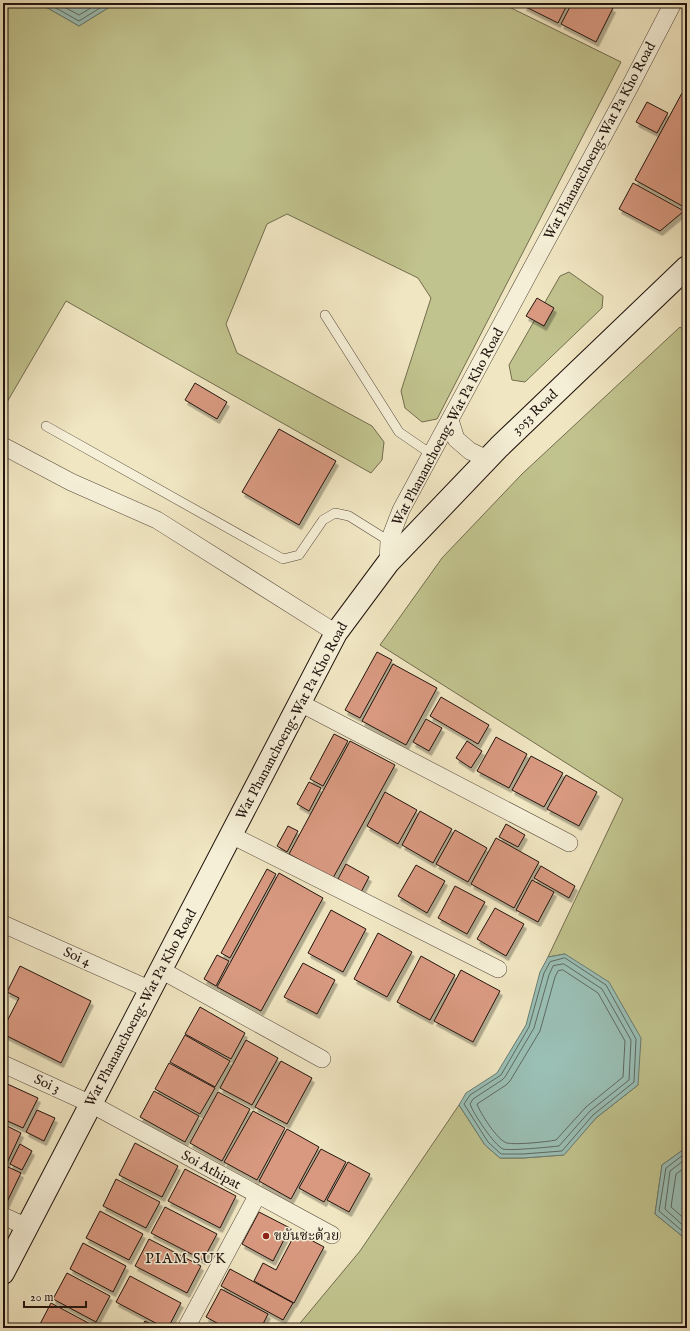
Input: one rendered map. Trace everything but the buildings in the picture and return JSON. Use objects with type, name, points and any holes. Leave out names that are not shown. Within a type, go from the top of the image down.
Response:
[{"type":"main road","name":"3053 Road","points":[[388,563],[499,447],[687,267]]},
{"type":"main road","name":"Wat Phananchoeng-Wat Pa Kho Road","points":[[3,1273],[336,633],[388,563]]},
{"type":"street","name":"Wat Phananchoeng-Wat Pa Kho Road","points":[[388,563],[389,541],[401,510],[628,90],[673,3]]},
{"type":"street","points":[[450,420],[456,439],[470,451],[487,460]]},
{"type":"street","points":[[3,446],[71,482],[157,520],[336,633]]},
{"type":"street","points":[[300,703],[569,843]]},
{"type":"street","points":[[231,835],[498,969]]},
{"type":"street","name":"Soi 4","points":[[3,924],[151,990]]},
{"type":"street","points":[[161,970],[322,1059]]},
{"type":"street","name":"Soi 3","points":[[3,1064],[91,1104]]},
{"type":"street","name":"Soi Athipat","points":[[91,1104],[332,1235]]},
{"type":"street","points":[[186,1328],[258,1196]]},
{"type":"street","points":[[3,1216],[27,1227]]},
{"type":"lane","points":[[325,314],[399,432],[431,454]]},
{"type":"lane","points":[[46,426],[283,559],[299,555],[323,520],[334,513],[349,516],[389,541]]},
{"type":"green space","points":[[3,3],[39,3],[79,26],[116,3],[501,3],[621,62],[437,419],[422,422],[405,408],[401,391],[431,298],[418,278],[287,214],[267,224],[226,324],[237,353],[372,426],[384,442],[382,460],[371,473],[66,301],[3,409]]},
{"type":"green space","points":[[569,272],[603,296],[602,308],[525,382],[512,380],[509,365],[560,276]]},
{"type":"green space","points":[[680,327],[687,332],[687,1147],[662,1165],[655,1214],[687,1240],[687,1328],[296,1328],[360,1251],[459,1105],[485,1145],[500,1158],[563,1155],[596,1118],[638,1085],[565,954],[548,957],[623,799],[380,645],[442,558],[522,474]]},
{"type":"water","points":[[39,3],[116,3],[79,26]]},
{"type":"water","points":[[565,954],[609,982],[641,1038],[638,1085],[596,1118],[564,1155],[500,1158],[485,1145],[459,1105],[466,1093],[497,1073],[526,1025],[540,972],[548,957]]},
{"type":"water","points":[[687,1147],[687,1240],[655,1214],[662,1165]]},
{"type":"place","name":"ขยันซะด้วย","points":[[266,1236]]},
{"type":"district","name":"PIAM SUK","points":[[186,1258]]}]
